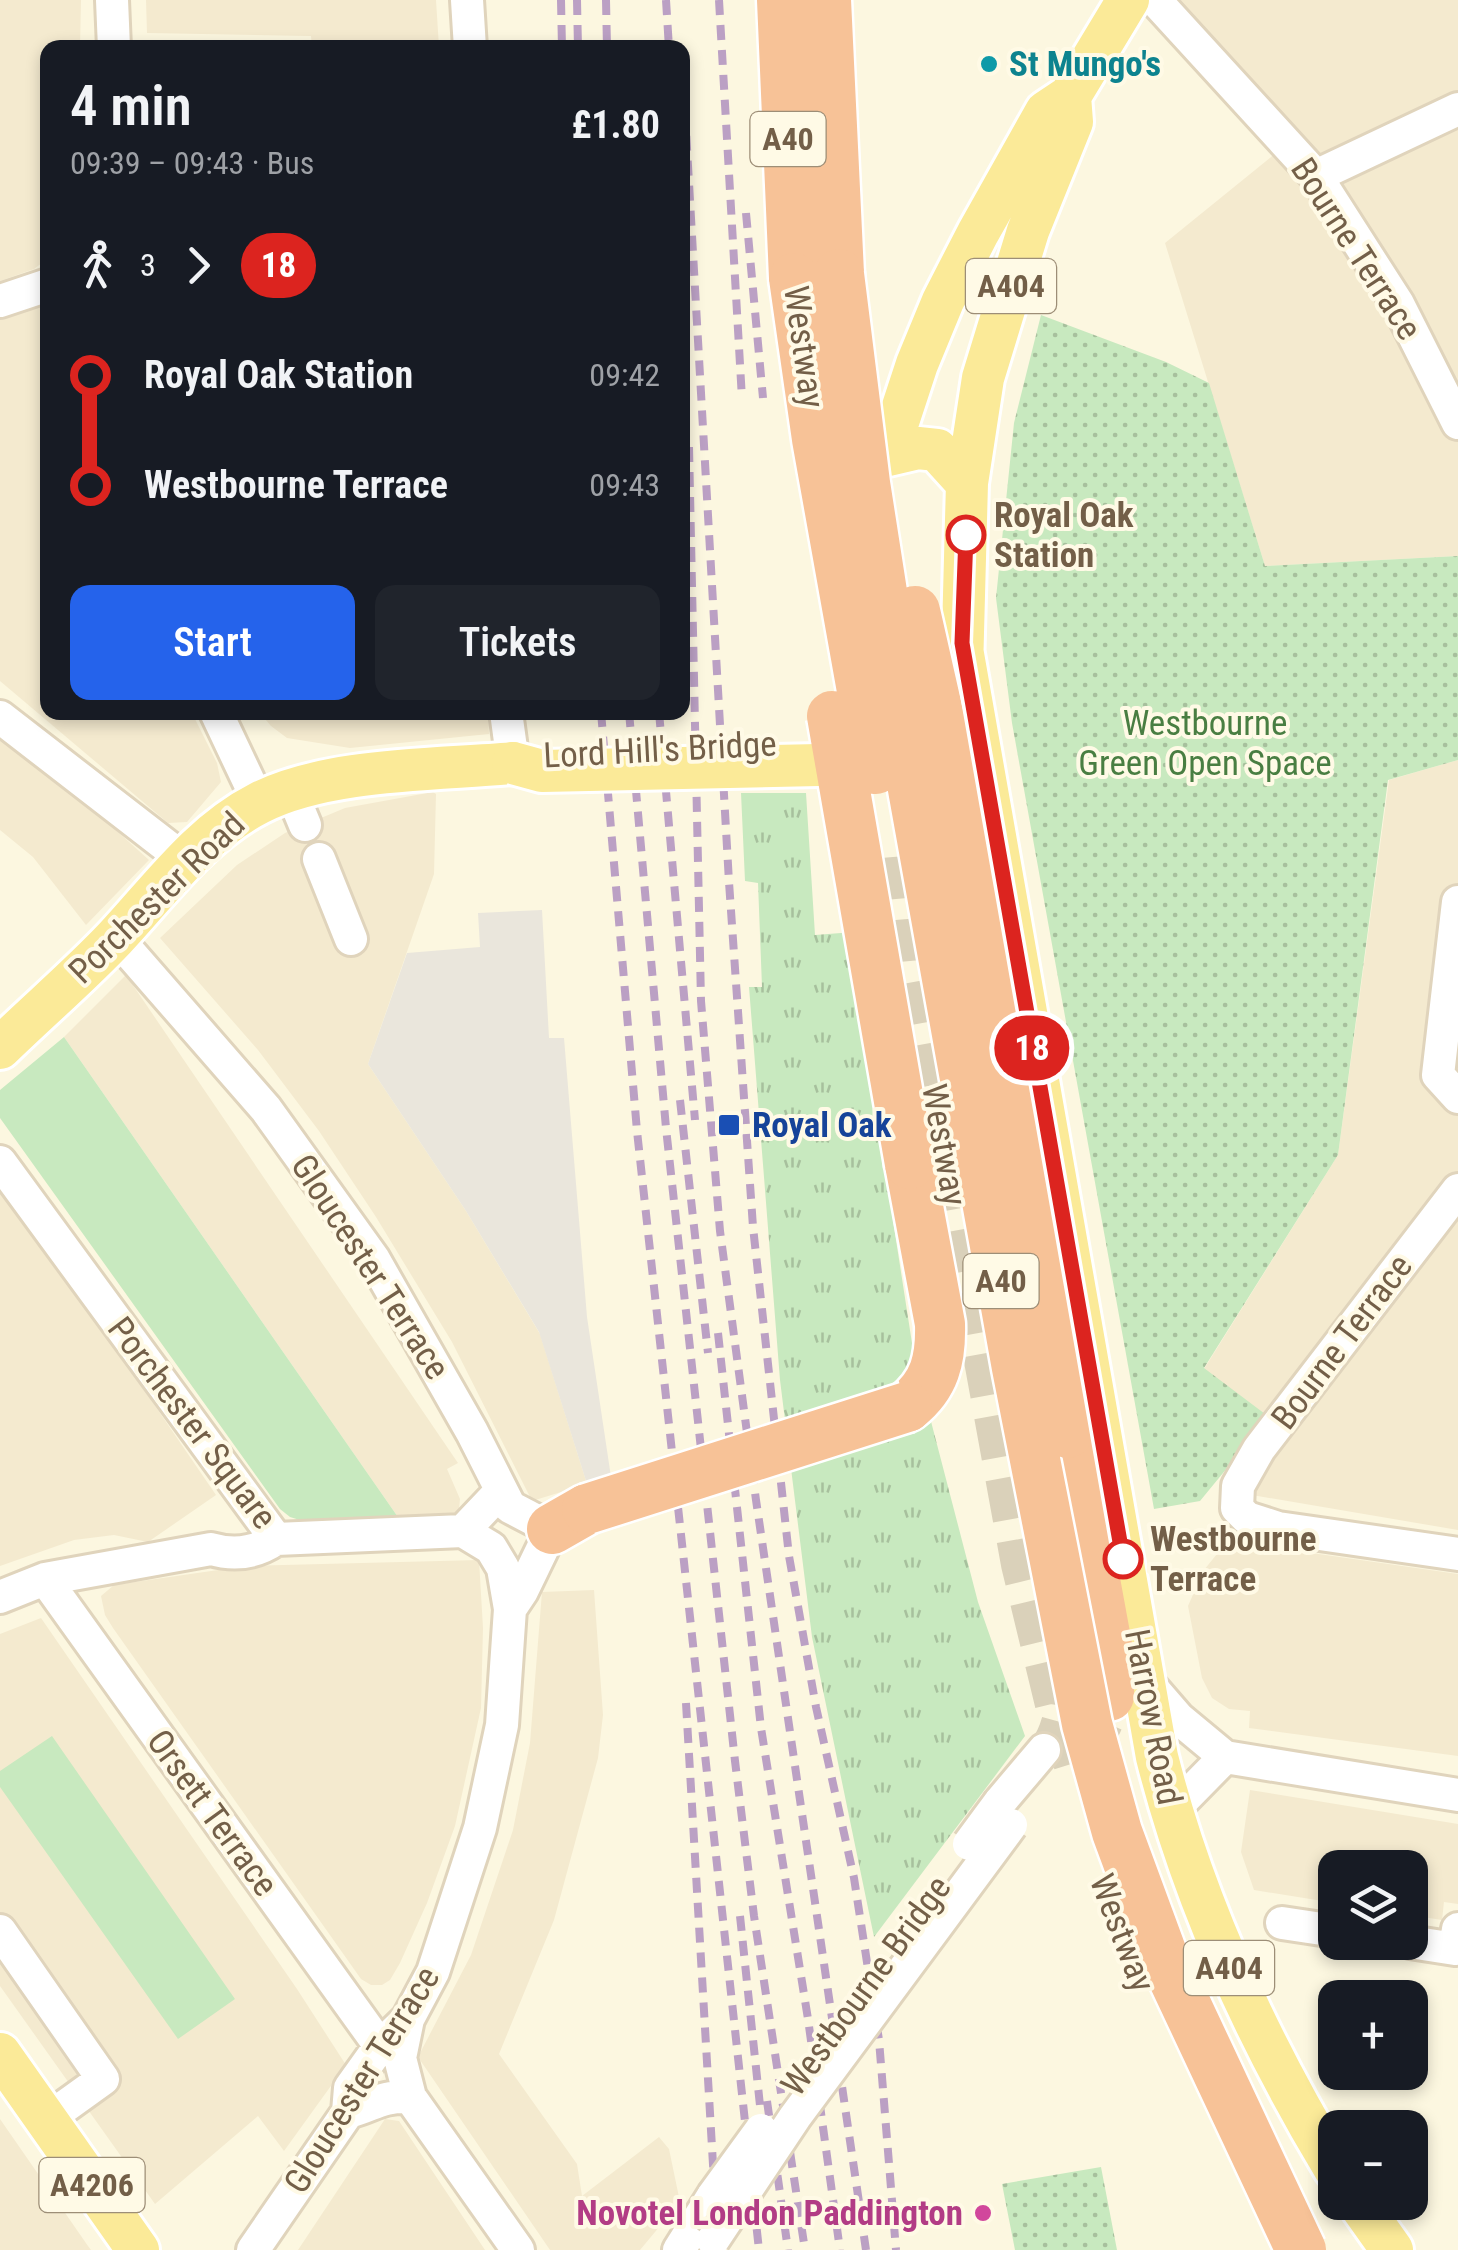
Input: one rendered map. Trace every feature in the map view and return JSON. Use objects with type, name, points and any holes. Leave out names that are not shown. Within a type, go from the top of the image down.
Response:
[{"type":"highway","name":"Westway","points":[[782,0],[816,276],[850,632],[1020,1564],[1056,1732],[1076,1807],[1131,1967],[1265,2250]]},
{"type":"highway","name":"Westway","points":[[838,17],[816,276],[864,483],[1017,1368],[1087,1724],[1116,1832],[1162,1954],[1301,2250]]},
{"type":"highway","name":"A40","points":[[816,276],[953,779],[1109,1656],[1127,1688]]},
{"type":"highway","name":"A40","points":[[570,1519],[907,1407],[923,1395],[941,1350],[940,1324],[826,681],[801,456],[816,276]]},
{"type":"main road","name":"Harrow Road","points":[[967,482],[938,450],[891,446],[917,364],[960,267],[1046,112],[1070,96],[1128,0]]},
{"type":"main road","name":"Harrow Road","points":[[955,716],[962,667],[967,482],[983,378],[1028,231],[1072,122],[1070,96]]},
{"type":"main road","name":"Harrow Road","points":[[962,643],[1002,924],[1127,1688],[1157,1757],[1204,1910],[1244,2006],[1318,2139]]},
{"type":"main road","name":"Lord Hill's Bridge","points":[[513,763],[540,752],[818,754]]},
{"type":"main road","name":"Porchester Road","points":[[0,1048],[222,828],[396,772],[513,763]]},
{"type":"main road","name":"A4206","points":[[0,2054],[138,2250]]},
{"type":"main road","points":[[1371,2220],[1392,2250]]},
{"type":"street","points":[[112,0],[114,40]]},
{"type":"street","points":[[466,0],[469,40]]},
{"type":"street","points":[[838,17],[850,0]]},
{"type":"street","name":"Bourne Terrace","points":[[1155,0],[1316,176],[1398,304],[1458,424]]},
{"type":"street","points":[[1316,176],[1458,109]]},
{"type":"street","points":[[0,301],[40,288]]},
{"type":"street","points":[[0,716],[186,860]]},
{"type":"street","points":[[222,720],[285,807]]},
{"type":"street","points":[[507,720],[513,763]]},
{"type":"street","points":[[319,859],[351,939]]},
{"type":"street","points":[[1458,902],[1438,1075],[1458,1097]]},
{"type":"street","name":"Gloucester Terrace","points":[[116,936],[266,1110],[373,1258],[472,1432],[510,1508],[570,1519],[510,1610]]},
{"type":"street","name":"Porchester Square","points":[[0,1162],[276,1538],[463,1531]]},
{"type":"street","name":"Bourne Terrace","points":[[1458,1190],[1260,1450],[1238,1486],[1236,1499],[1238,1508],[1248,1518],[1278,1528],[1458,1554]]},
{"type":"street","points":[[463,1531],[500,1492]]},
{"type":"street","points":[[0,1597],[45,1579],[211,1548],[230,1535],[252,1507]]},
{"type":"street","name":"Gloucester Terrace","points":[[254,2250],[348,2112],[350,2088],[380,2046],[408,2019],[433,1972],[480,1828],[502,1725],[510,1610],[499,1558],[492,1548],[463,1531]]},
{"type":"street","points":[[211,1548],[227,1554],[260,1550],[276,1538]]},
{"type":"street","name":"Orsett Terrace","points":[[45,1579],[380,2046]]},
{"type":"street","points":[[1127,1688],[1178,1718],[1225,1757],[1458,1795]]},
{"type":"street","points":[[1171,1812],[1225,1757]]},
{"type":"street","name":"Westbourne Bridge","points":[[692,2242],[713,2196],[1047,1763]]},
{"type":"street","points":[[1282,1923],[1318,1928]]},
{"type":"street","points":[[1428,1945],[1456,1949],[1458,1929]]},
{"type":"street","points":[[0,1931],[103,2079],[46,2120]]},
{"type":"street","points":[[408,2019],[400,2058],[410,2098],[518,2250]]},
{"type":"street","points":[[348,2112],[378,2098],[410,2098]]},
{"type":"shaded area","points":[[0,0],[81,0],[80,40],[40,40],[40,264],[0,281]]},
{"type":"shaded area","points":[[146,0],[436,0],[439,40],[311,40],[311,36],[147,33]]},
{"type":"shaded area","points":[[1178,0],[1458,0],[1458,556],[1265,566],[1165,243],[1292,140]]},
{"type":"shaded area","points":[[40,304],[40,715],[0,681],[0,320]]},
{"type":"shaded area","points":[[46,720],[196,720],[217,763],[221,782],[187,822],[168,823]]},
{"type":"shaded area","points":[[266,720],[488,720],[489,734],[350,748],[287,738]]},
{"type":"shaded area","points":[[0,736],[76,794],[149,860],[86,925],[33,857],[0,830]]},
{"type":"shaded area","points":[[1458,760],[1458,1530],[1252,1495],[1204,1369],[1338,1155],[1389,780]]},
{"type":"shaded area","points":[[433,792],[434,874],[368,1064],[466,1211],[540,1334],[587,1484],[532,1501],[452,1342],[376,1217],[319,1131],[258,1050],[160,938],[237,865],[285,833],[345,808]]},
{"type":"shaded area","points":[[542,910],[549,1038],[564,1038],[587,1317],[611,1477],[587,1484],[539,1332],[466,1211],[368,1064],[407,953],[480,947],[478,913]]},
{"type":"shaded area","points":[[126,975],[458,1463],[447,1469],[460,1499],[459,1509],[450,1519],[400,1520],[64,1037]]},
{"type":"shaded area","points":[[0,1179],[216,1495],[148,1542],[114,1535],[74,1540],[0,1566]]},
{"type":"shaded area","points":[[1236,1542],[1458,1574],[1458,1756],[1249,1728],[1250,1711],[1229,1709],[1212,1698],[1202,1678],[1188,1606],[1204,1570],[1221,1549]]},
{"type":"shaded area","points":[[479,1560],[483,1628],[481,1708],[455,1826],[400,1963],[390,1980],[371,1985],[361,1979],[113,1628],[101,1596],[114,1585],[246,1566]]},
{"type":"shaded area","points":[[594,1590],[603,1715],[598,1758],[554,1920],[499,2054],[577,2164],[582,2196],[659,2137],[669,2149],[680,2202],[640,2250],[550,2250],[418,2057],[471,1955],[513,1830],[530,1743],[542,1592]]},
{"type":"shaded area","points":[[41,1618],[346,2065],[284,2151],[258,2116],[155,2204],[0,1986],[0,1634]]},
{"type":"shaded area","points":[[1250,1790],[1458,1824],[1458,1904],[1444,1902],[1442,1920],[1428,1918],[1428,1850],[1318,1850],[1318,1900],[1254,1890],[1241,1852]]},
{"type":"shaded area","points":[[0,2119],[88,2246],[91,2250],[0,2250]]},
{"type":"shaded area","points":[[385,2119],[399,2121],[485,2250],[298,2250]]},
{"type":"green space","name":"Westbourne Green Open Space","points":[[1041,315],[1166,362],[1209,383],[1265,566],[1458,556],[1458,760],[1388,780],[1338,1155],[1204,1368],[1269,1417],[1200,1501],[1154,1509],[1012,723],[996,598],[1014,423]]},
{"type":"green space","points":[[741,793],[806,793],[815,935],[854,932],[914,1356],[978,1602],[1025,1736],[874,1937],[812,1637],[780,1380],[749,987],[762,987],[758,883],[745,881]]},
{"type":"green space","points":[[64,1037],[400,1520],[303,1521],[280,1509],[0,1118],[0,1090]]},
{"type":"green space","points":[[52,1736],[235,1999],[178,2039],[0,1787],[0,1771]]},
{"type":"green space","points":[[1101,2167],[1117,2250],[1015,2250],[1002,2184]]},
{"type":"tunnel","points":[[905,856],[916,980],[1022,1564],[1076,1768]]},
{"type":"tunnel","points":[[1044,1750],[1057,1722],[1064,1671]]},
{"type":"tunnel","points":[[1065,1756],[1097,1723],[1109,1696]]},
{"type":"railway","points":[[561,0],[562,40]]},
{"type":"railway","points":[[577,0],[578,40]]},
{"type":"railway","points":[[606,0],[607,40]]},
{"type":"railway","points":[[666,0],[668,40]]},
{"type":"railway","points":[[719,0],[742,399]]},
{"type":"railway","points":[[690,201],[753,1227],[789,1556],[816,1707],[854,1878],[879,2040],[896,2250]]},
{"type":"railway","points":[[746,213],[763,398]]},
{"type":"railway","points":[[690,493],[701,1001],[720,1231],[866,2250]]},
{"type":"railway","points":[[602,720],[637,1131],[759,2250]]},
{"type":"railway","points":[[630,720],[666,1128],[735,1761],[754,1916],[805,2250]]},
{"type":"railway","points":[[660,720],[695,1120]]},
{"type":"railway","points":[[680,1100],[708,1353]]},
{"type":"railway","points":[[718,1333],[761,1728],[840,2250]]},
{"type":"railway","points":[[686,1703],[718,2250]]},
{"type":"railway","points":[[740,1916],[761,2115]]},
{"type":"railway","points":[[767,2101],[788,2250]]},
{"type":"bus line","name":"18","points":[[966,535],[962,643],[973,718],[1123,1559]]},
{"type":"place","name":"St Mungo's","points":[[989,64]]},
{"type":"place","name":"Royal Oak Station","points":[[966,535]]},
{"type":"place","name":"Royal Oak","points":[[729,1125]]},
{"type":"place","name":"Westbourne Terrace","points":[[1123,1559]]},
{"type":"place","name":"Novotel London Paddington","points":[[983,2213]]}]
